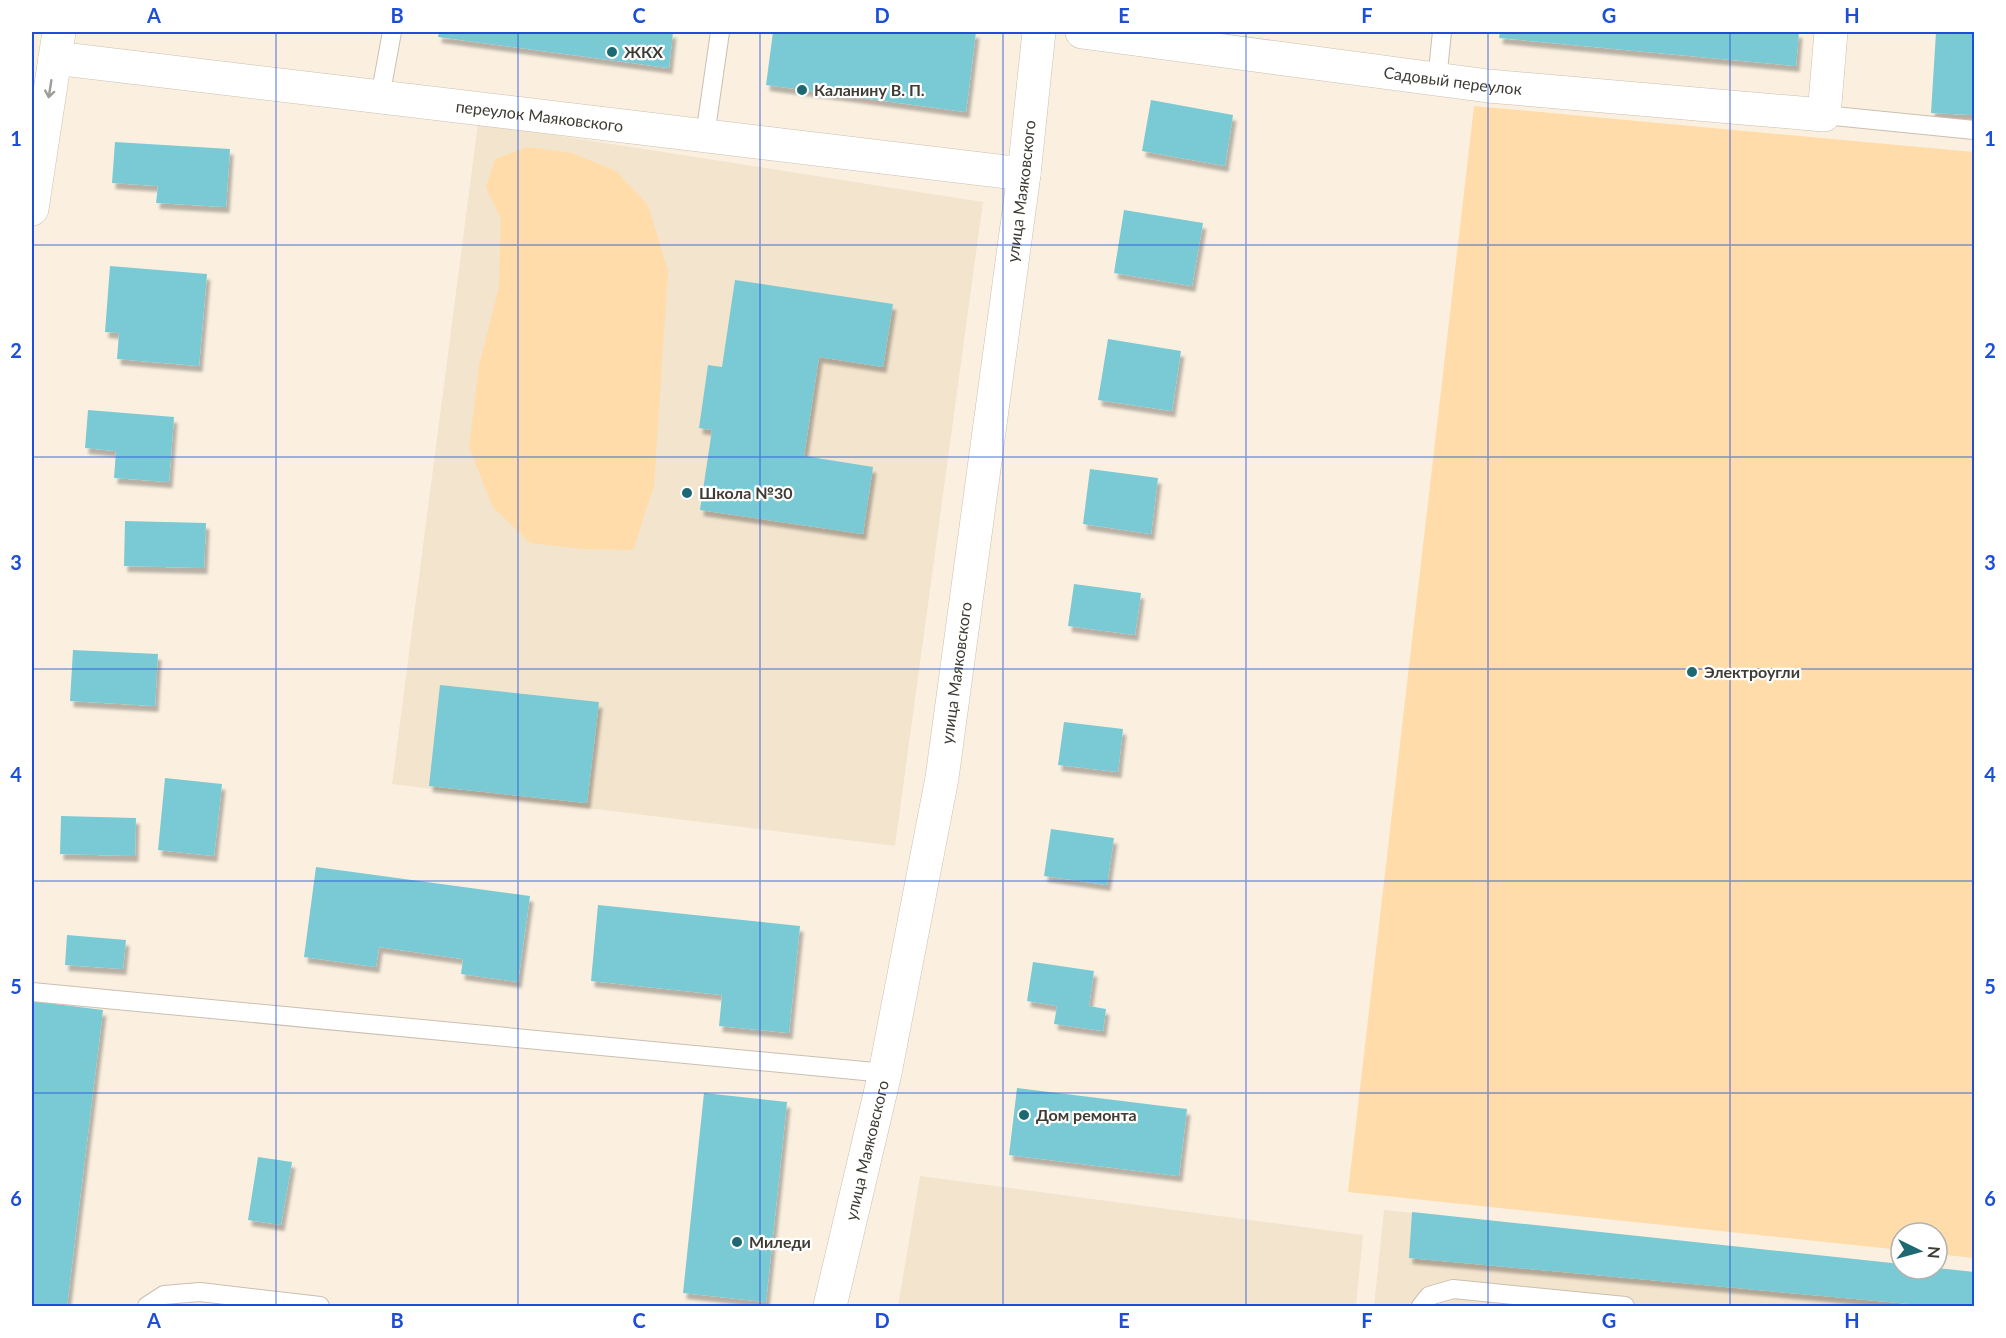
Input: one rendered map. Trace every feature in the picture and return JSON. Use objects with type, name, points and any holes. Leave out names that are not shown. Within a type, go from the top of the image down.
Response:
[{"type":"street","name":"улица Маяковского","points":[[830,1306],[885,1073],[942,778],[1024,174],[1039,32]]},
{"type":"street","name":"Садовый переулок","points":[[1082,32],[1437,80],[1824,115]]},
{"type":"street","points":[[1824,115],[1831,32]]},
{"type":"street","name":"переулок Маяковского","points":[[57,45],[380,97],[1024,174]]},
{"type":"street","points":[[32,209],[57,45]]},
{"type":"lane","points":[[380,97],[392,32]]},
{"type":"lane","points":[[705,136],[720,32]]},
{"type":"lane","points":[[1437,80],[1442,32]]},
{"type":"lane","points":[[1824,115],[1974,130]]},
{"type":"lane","points":[[32,992],[885,1073]]},
{"type":"lane","points":[[1421,1306],[1429,1296],[1453,1289],[1549,1303],[1625,1306]]},
{"type":"lane","points":[[147,1306],[164,1294],[200,1292],[320,1306]]},
{"type":"shaded area","name":"Электроугли","points":[[1474,106],[1974,152],[1974,1258],[1949,1255],[1949,1221],[1889,1221],[1889,1249],[1348,1192]]},
{"type":"shaded area","name":"Школа №30","points":[[478,123],[983,202],[895,846],[392,784]]},
{"type":"shaded area","points":[[527,147],[572,153],[616,171],[648,205],[668,271],[654,486],[633,550],[583,549],[530,543],[493,507],[469,448],[479,365],[499,287],[501,219],[486,187],[495,159]]},
{"type":"shaded area","points":[[920,1176],[1363,1235],[1356,1306],[898,1306]]},
{"type":"shaded area","points":[[1384,1210],[1889,1263],[1889,1281],[1949,1281],[1949,1269],[1974,1272],[1974,1306],[1374,1306]]},
{"type":"building","name":"ЖКХ","points":[[439,32],[673,32],[669,68],[438,37]]},
{"type":"building","points":[[773,32],[976,32],[966,112],[766,85]]},
{"type":"building","points":[[1500,32],[1799,32],[1796,66],[1499,38]]},
{"type":"building","points":[[1936,32],[1974,32],[1974,115],[1931,113]]},
{"type":"building","points":[[1151,100],[1233,115],[1225,166],[1142,151]]},
{"type":"building","points":[[115,142],[230,149],[226,207],[156,203],[158,186],[112,183]]},
{"type":"building","points":[[1124,210],[1203,223],[1192,286],[1114,273]]},
{"type":"building","points":[[110,266],[207,274],[199,366],[117,359],[119,333],[105,332]]},
{"type":"building","points":[[735,280],[893,304],[883,367],[819,357],[804,456],[873,467],[863,534],[700,510],[712,430],[699,428],[708,365],[722,367]]},
{"type":"building","points":[[1108,339],[1181,351],[1172,411],[1098,400]]},
{"type":"building","points":[[88,410],[174,417],[169,482],[114,478],[116,451],[85,448]]},
{"type":"building","points":[[1090,469],[1158,478],[1151,534],[1083,524]]},
{"type":"building","points":[[125,521],[206,523],[204,568],[124,566]]},
{"type":"building","points":[[1074,584],[1141,593],[1135,635],[1068,626]]},
{"type":"building","points":[[73,650],[158,654],[155,706],[70,701]]},
{"type":"building","points":[[440,685],[599,702],[587,803],[429,786]]},
{"type":"building","points":[[1064,722],[1123,729],[1118,772],[1058,765]]},
{"type":"building","points":[[165,778],[222,784],[214,856],[158,850]]},
{"type":"building","points":[[61,816],[136,818],[135,856],[60,854]]},
{"type":"building","points":[[1051,829],[1114,838],[1107,885],[1044,876]]},
{"type":"building","points":[[316,867],[530,896],[518,982],[461,974],[463,959],[379,947],[376,967],[304,957]]},
{"type":"building","points":[[598,905],[800,926],[789,1033],[719,1026],[722,995],[591,981]]},
{"type":"building","points":[[67,935],[126,940],[123,969],[65,965]]},
{"type":"building","points":[[1033,962],[1094,971],[1089,1006],[1106,1009],[1103,1031],[1054,1024],[1057,1006],[1027,1001]]},
{"type":"building","points":[[32,1001],[103,1010],[67,1306],[32,1306]]},
{"type":"building","points":[[1017,1088],[1187,1109],[1179,1176],[1009,1155]]},
{"type":"building","points":[[704,1093],[787,1102],[766,1302],[683,1293]]},
{"type":"building","points":[[258,1157],[292,1162],[281,1225],[248,1220]]},
{"type":"building","points":[[1412,1212],[1889,1263],[1889,1281],[1949,1281],[1949,1269],[1974,1272],[1974,1306],[1933,1306],[1409,1258]]},
{"type":"place","name":"ЖКХ","points":[[612,52]]},
{"type":"place","name":"Каланину В. П.","points":[[802,90]]},
{"type":"place","name":"Школа №30","points":[[687,493]]},
{"type":"place","name":"Электроугли","points":[[1692,672]]},
{"type":"place","name":"Дом ремонта","points":[[1024,1115]]},
{"type":"place","name":"Миледи","points":[[737,1242]]}]
